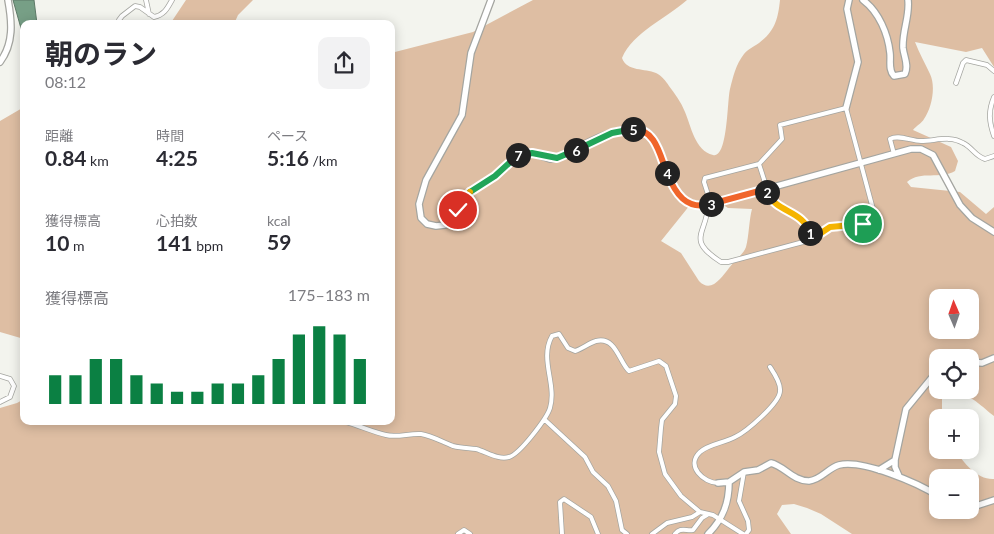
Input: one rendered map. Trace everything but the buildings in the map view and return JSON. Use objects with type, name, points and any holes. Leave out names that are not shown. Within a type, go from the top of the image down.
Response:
[{"type":"street","points":[[0,62],[10,44],[12,27],[8,0]]},
{"type":"street","points":[[146,0],[149,14]]},
{"type":"street","points":[[119,20],[135,6],[140,6],[154,17],[160,16],[172,0]]},
{"type":"street","points":[[491,0],[471,53],[462,115],[426,180],[419,204],[421,218],[427,224],[445,225],[452,220],[473,189],[495,176],[518,155],[532,153],[557,158],[612,133],[639,129],[650,135],[670,180],[680,198],[688,204],[709,204],[911,149],[921,149],[932,155],[960,205],[972,218],[994,232]]},
{"type":"street","points":[[846,108],[780,125],[782,139],[759,164],[705,178],[704,182],[709,204],[700,237],[702,245],[721,262],[728,262],[812,239],[830,227],[856,226],[871,219],[873,209],[846,108],[858,62],[847,9],[849,0]]},
{"type":"street","points":[[863,0],[876,14],[883,27],[891,55],[891,74],[894,76],[905,74],[907,69],[903,40],[909,8],[908,0]]},
{"type":"street","points":[[956,83],[963,63],[966,60],[987,65],[994,71]]},
{"type":"street","points":[[994,97],[989,115],[994,136]]},
{"type":"street","points":[[894,154],[890,142],[892,137],[920,141],[956,140],[964,143],[979,157],[985,159],[994,156]]},
{"type":"street","points":[[759,164],[770,198],[804,221],[812,239]]},
{"type":"street","points":[[355,425],[387,436],[420,434],[433,437],[453,446],[476,449],[500,457],[508,457],[519,450],[544,420],[550,408],[547,351],[549,342],[554,335],[558,334],[568,348],[575,352],[596,341],[608,342],[613,346],[623,366],[629,371],[658,361],[666,366],[676,396],[675,404],[662,420],[661,428],[661,462],[670,484],[700,512],[720,520],[745,534],[749,530],[748,521],[739,501],[744,472]]},
{"type":"street","points":[[979,363],[994,358]]},
{"type":"street","points":[[770,366],[780,386],[779,397],[742,433],[706,448],[699,453],[696,458],[696,465],[701,477],[711,483],[729,482],[744,472],[758,470],[770,463],[802,480],[809,481],[816,480],[842,464],[879,470],[929,490]]},
{"type":"street","points":[[0,376],[10,379],[14,386],[10,397],[0,402]]},
{"type":"street","points":[[900,478],[896,472],[895,460],[906,409],[929,381]]},
{"type":"street","points":[[544,420],[585,457],[593,472],[608,486],[616,501],[622,530],[627,534]]},
{"type":"street","points":[[879,470],[895,460]]},
{"type":"street","points":[[708,534],[720,520],[729,496],[729,482]]},
{"type":"street","points":[[562,534],[560,502],[564,499],[591,517],[598,534]]},
{"type":"street","points":[[979,505],[994,500]]},
{"type":"street","points":[[652,534],[667,523],[692,517],[700,512]]},
{"type":"street","points":[[675,534],[683,529],[693,530],[707,514]]},
{"type":"street","points":[[458,534],[464,530],[470,534]]},
{"type":"shaded area","points":[[13,0],[34,0],[36,20],[20,20],[20,25]]},
{"type":"shaded area","points":[[186,0],[253,0],[238,15],[236,20],[173,20]]},
{"type":"shaded area","points":[[533,0],[687,0],[634,40],[622,58],[632,68],[652,71],[663,78],[682,105],[698,143],[707,153],[713,155],[718,154],[722,148],[730,89],[737,66],[749,49],[769,34],[777,19],[780,0],[994,0],[994,67],[982,48],[966,52],[915,42],[932,79],[933,91],[927,114],[922,122],[913,130],[951,147],[958,161],[955,171],[949,174],[918,176],[907,182],[911,187],[960,192],[986,214],[994,207],[994,416],[972,399],[979,399],[979,349],[929,349],[929,399],[942,399],[942,409],[929,409],[929,459],[962,459],[971,469],[929,469],[929,519],[979,519],[979,475],[994,479],[994,534],[852,534],[821,514],[794,504],[782,505],[777,514],[791,534],[0,534],[0,408],[20,401],[20,425],[395,425],[395,52],[473,32]],"holes":[[[711,197],[728,208],[752,209],[746,247],[716,283],[708,286],[703,285],[681,253],[661,241],[690,205]]]},
{"type":"shaded area","points":[[20,109],[20,338],[0,332],[0,121]]},
{"type":"route","points":[[458,210],[473,189],[495,176],[518,155],[532,153],[557,158],[612,133],[639,129],[650,135],[654,141],[675,190],[680,198],[688,204],[708,205],[766,189],[774,202],[807,224],[812,239],[830,227],[863,224]]}]
